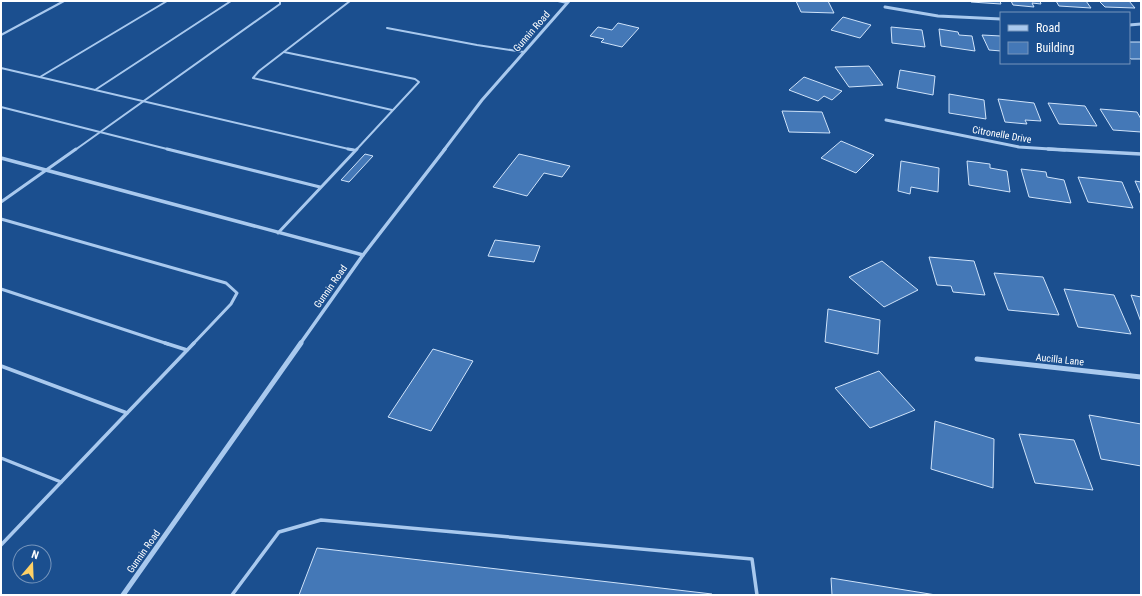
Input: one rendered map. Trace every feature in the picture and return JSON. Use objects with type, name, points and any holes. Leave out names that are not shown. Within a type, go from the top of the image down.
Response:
[{"type":"street","name":"Gunnin Road","points":[[123,595],[363,255],[482,100],[568,2]]},
{"type":"street","points":[[885,6],[938,16],[1000,19]]},
{"type":"street","points":[[1130,25],[1141,24]]},
{"type":"street","name":"Citronelle Drive","points":[[886,120],[1019,147],[1141,154]]},
{"type":"street","points":[[1,158],[363,255]]},
{"type":"street","name":"Aucilla Lane","points":[[977,359],[1141,377]]},
{"type":"lane","points":[[1,35],[64,1]]},
{"type":"lane","points":[[40,77],[167,1]]},
{"type":"lane","points":[[96,90],[231,1]]},
{"type":"lane","points":[[1,202],[280,4],[280,1]]},
{"type":"lane","points":[[350,1],[259,71],[253,78],[392,110]]},
{"type":"lane","points":[[558,1],[568,2]]},
{"type":"lane","points":[[387,28],[431,37],[524,52]]},
{"type":"lane","points":[[278,233],[419,82],[415,79],[284,52]]},
{"type":"lane","points":[[1,68],[354,150]]},
{"type":"lane","points":[[1,107],[320,187]]},
{"type":"lane","points":[[1,219],[226,283],[237,293],[231,304],[1,545]]},
{"type":"lane","points":[[1,290],[187,350]]},
{"type":"lane","points":[[1,366],[127,413]]},
{"type":"lane","points":[[1,458],[61,482]]},
{"type":"lane","points":[[232,595],[279,532],[321,520],[752,559],[758,595]]},
{"type":"building","points":[[796,1],[828,1],[834,13],[801,12]]},
{"type":"building","points":[[1000,1],[1001,4],[971,2]]},
{"type":"building","points":[[1011,1],[1040,1],[1041,4],[1032,3],[1034,7],[1013,5]]},
{"type":"building","points":[[1056,1],[1086,1],[1091,8],[1059,6]]},
{"type":"building","points":[[1099,1],[1129,1],[1135,8],[1105,7]]},
{"type":"building","points":[[843,17],[871,25],[860,38],[831,30]]},
{"type":"building","points":[[618,23],[639,28],[622,47],[601,42],[604,39],[590,36],[598,27],[612,30]]},
{"type":"building","points":[[891,27],[922,30],[925,47],[892,43]]},
{"type":"building","points":[[939,29],[958,32],[959,35],[972,36],[975,51],[941,46]]},
{"type":"building","points":[[982,35],[1000,36],[1000,51],[989,50]]},
{"type":"building","points":[[1130,42],[1141,42],[1141,59],[1131,59]]},
{"type":"building","points":[[869,66],[883,85],[849,87],[835,67]]},
{"type":"building","points":[[900,70],[935,76],[933,95],[897,88]]},
{"type":"building","points":[[804,77],[842,91],[832,100],[824,96],[818,101],[789,90]]},
{"type":"building","points":[[949,94],[984,100],[986,119],[949,113]]},
{"type":"building","points":[[998,99],[1034,103],[1041,121],[1025,120],[1027,124],[1005,122]]},
{"type":"building","points":[[1048,103],[1085,106],[1097,126],[1059,124]]},
{"type":"building","points":[[1100,109],[1137,112],[1141,119],[1141,132],[1113,130]]},
{"type":"building","points":[[782,111],[822,112],[830,133],[789,132]]},
{"type":"building","points":[[841,141],[874,155],[856,173],[821,158]]},
{"type":"building","points":[[365,154],[373,156],[349,182],[341,180]]},
{"type":"building","points":[[519,154],[570,166],[562,177],[544,173],[527,196],[493,187]]},
{"type":"building","points":[[901,161],[939,168],[938,192],[911,187],[910,194],[898,191]]},
{"type":"building","points":[[967,161],[990,164],[990,168],[1007,171],[1010,192],[969,185]]},
{"type":"building","points":[[1021,169],[1046,172],[1047,177],[1064,180],[1071,203],[1029,197]]},
{"type":"building","points":[[1078,177],[1122,182],[1133,208],[1088,202]]},
{"type":"building","points":[[1135,181],[1141,182],[1141,195]]},
{"type":"building","points":[[495,240],[540,246],[534,262],[488,256]]},
{"type":"building","points":[[929,257],[974,261],[985,295],[953,292],[951,286],[937,285]]},
{"type":"building","points":[[882,261],[918,290],[884,307],[849,277]]},
{"type":"building","points":[[994,273],[1043,277],[1059,315],[1008,310]]},
{"type":"building","points":[[1064,289],[1114,295],[1131,334],[1078,327]]},
{"type":"building","points":[[1131,295],[1141,297],[1141,322]]},
{"type":"building","points":[[828,309],[880,320],[878,354],[825,342]]},
{"type":"building","points":[[433,349],[473,361],[431,431],[388,417]]},
{"type":"building","points":[[879,371],[915,410],[870,428],[835,388]]},
{"type":"building","points":[[1089,415],[1141,424],[1141,466],[1101,459]]},
{"type":"building","points":[[935,421],[994,439],[993,488],[931,469]]},
{"type":"building","points":[[1019,434],[1074,440],[1093,490],[1035,483]]},
{"type":"building","points":[[317,548],[712,594],[712,595],[299,595]]},
{"type":"building","points":[[831,578],[936,595],[832,595]]}]
